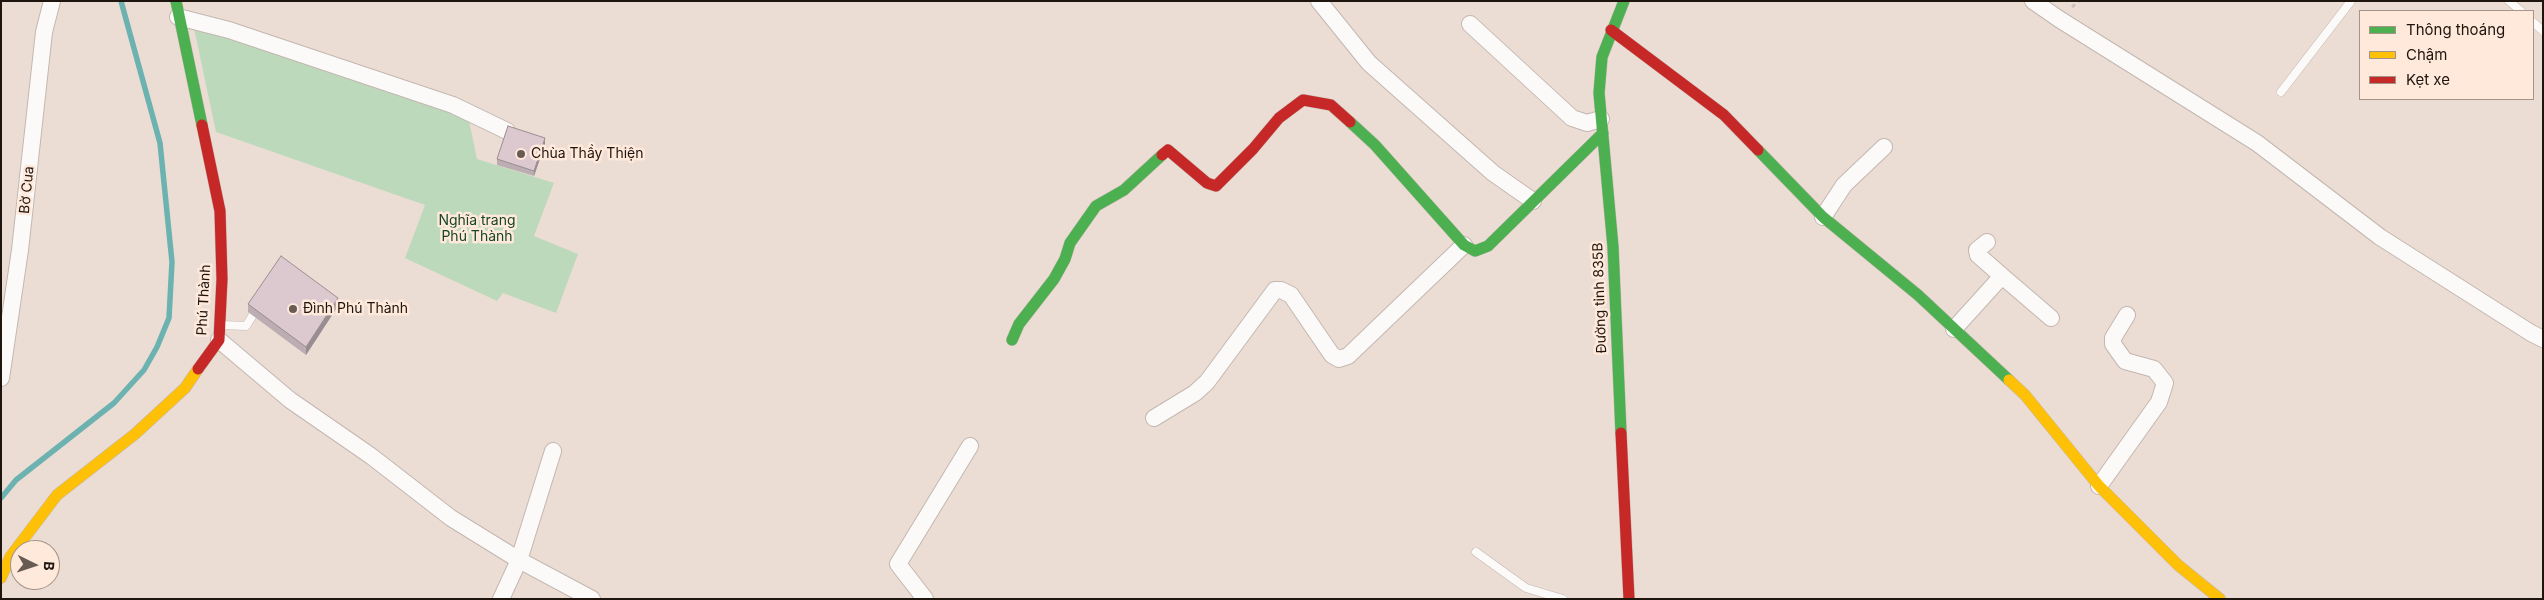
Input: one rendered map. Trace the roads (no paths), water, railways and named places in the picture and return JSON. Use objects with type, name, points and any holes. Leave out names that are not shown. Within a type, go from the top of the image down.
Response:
[{"type":"street","name":"Bờ Cua","points":[[1,378],[20,250],[44,32],[52,1]]},
{"type":"street","points":[[1319,1],[1369,63],[1493,173],[1533,201]]},
{"type":"street","name":"Đường tỉnh 835B","points":[[1624,1],[1602,58],[1599,93],[1613,247],[1629,599]]},
{"type":"street","points":[[2034,1],[2066,24],[2257,143],[2380,236],[2543,339]]},
{"type":"street","points":[[177,9],[229,30],[453,105],[507,131]]},
{"type":"street","name":"Phú Thành","points":[[1,578],[10,557],[57,495],[135,434],[185,388],[219,333],[222,279],[220,211],[177,9]]},
{"type":"street","points":[[1470,24],[1572,118],[1602,126]]},
{"type":"street","points":[[1612,30],[1724,116],[1823,217],[1918,295],[2024,395],[2099,486],[2178,565],[2220,599]]},
{"type":"street","points":[[1012,340],[1019,324],[1054,279],[1070,244],[1096,206],[1124,190],[1168,150],[1207,183],[1216,186],[1253,149],[1280,118],[1303,100],[1318,100],[1331,106],[1376,145],[1464,245],[1475,251],[1488,246],[1533,201],[1602,126]]},
{"type":"street","points":[[1823,217],[1844,185],[1884,147]]},
{"type":"street","points":[[1987,242],[1977,250],[1978,256],[2051,318]]},
{"type":"street","points":[[1154,418],[1195,393],[1207,382],[1275,290],[1281,290],[1291,295],[1332,355],[1339,359],[1348,356],[1464,245]]},
{"type":"street","points":[[1954,329],[2002,276]]},
{"type":"street","points":[[2099,486],[2159,402],[2165,383],[2154,369],[2125,361],[2113,344],[2114,338],[2127,315]]},
{"type":"street","points":[[219,333],[290,400],[371,456],[451,518],[519,560],[592,599]]},
{"type":"street","points":[[925,599],[898,564],[970,446]]},
{"type":"street","points":[[501,599],[519,560],[554,451]]},
{"type":"lane","points":[[2281,92],[2350,1]]},
{"type":"lane","points":[[2510,1],[2520,10]]},
{"type":"lane","points":[[219,333],[246,326],[266,297]]},
{"type":"lane","points":[[1476,552],[1526,588],[1563,599]]},
{"type":"waterway","points":[[1,498],[16,480],[114,403],[144,370],[157,347],[169,318],[172,262],[160,143],[121,1]]},
{"type":"place","name":"Chùa Thầy Thiện","points":[[521,154]]},
{"type":"place","name":"Đình Phú Thành","points":[[293,309]]},
{"type":"park label","name":"Nghĩa trang Phú Thành","points":[[477,230]]}]
